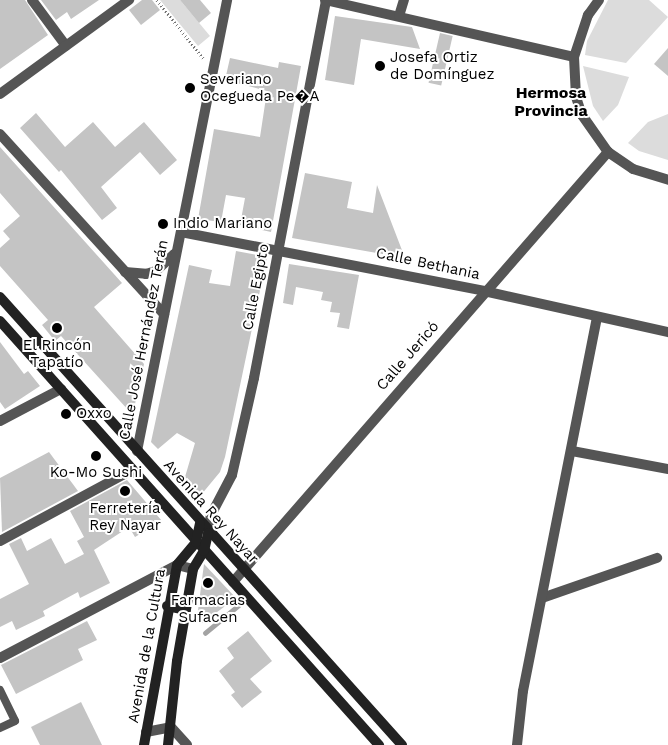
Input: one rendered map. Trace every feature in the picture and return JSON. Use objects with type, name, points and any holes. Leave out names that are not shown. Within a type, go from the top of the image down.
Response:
[{"type":"main road","name":"Avenida Rey Nayar","points":[[0,297],[137,451],[204,531],[402,745]]},
{"type":"main road","name":"Avenida Rey Nayar","points":[[0,321],[379,745]]},
{"type":"main road","name":"Avenida de la Cultura","points":[[144,745],[167,606],[177,565],[204,531]]},
{"type":"main road","points":[[168,745],[186,610],[193,569],[204,551],[204,531]]},
{"type":"main road","points":[[167,606],[186,610]]},
{"type":"street","points":[[32,0],[66,46]]},
{"type":"street","points":[[0,94],[129,0]]},
{"type":"street","name":"Calle José Hernández Terán","points":[[137,451],[226,0]]},
{"type":"street","points":[[325,0],[574,57]]},
{"type":"street","name":"Calle Egipto","points":[[204,531],[232,475],[278,249],[325,0]]},
{"type":"street","points":[[399,16],[404,0]]},
{"type":"street","points":[[599,0],[588,14],[574,57],[576,97],[582,115],[608,152],[633,169],[668,180]]},
{"type":"street","points":[[0,134],[164,314]]},
{"type":"street","name":"Calle Jericó","points":[[233,582],[484,291],[608,152]]},
{"type":"street","name":"Calle Bethania","points":[[181,232],[278,249],[484,291],[668,332]]},
{"type":"street","points":[[125,272],[146,274],[156,271],[176,250]]},
{"type":"street","points":[[517,745],[523,691],[597,317]]},
{"type":"street","points":[[0,421],[60,389]]},
{"type":"street","points":[[572,451],[668,469]]},
{"type":"street","points":[[0,541],[132,470]]},
{"type":"street","points":[[542,598],[657,558]]},
{"type":"street","points":[[0,658],[177,565],[193,569]]},
{"type":"street","points":[[146,732],[171,727],[187,745]]},
{"type":"lane","points":[[0,690],[15,721],[0,728]]},
{"type":"path","points":[[157,0],[212,70]]},
{"type":"shaded area","points":[[160,0],[180,0],[210,36],[198,46]]},
{"type":"shaded area","points":[[608,0],[649,0],[668,17],[626,63],[585,55],[587,41]]},
{"type":"shaded area","points":[[583,66],[629,77],[618,105],[603,121],[593,106]]},
{"type":"shaded area","points":[[668,114],[668,160],[639,151],[628,143],[648,122]]},
{"type":"building","points":[[0,0],[25,0],[48,35],[0,69]]},
{"type":"building","points":[[41,0],[99,0],[71,19],[67,12],[56,20]]},
{"type":"building","points":[[142,0],[152,0],[160,10],[141,25],[129,10]]},
{"type":"building","points":[[180,0],[200,0],[211,13],[199,23]]},
{"type":"building","points":[[335,16],[412,27],[420,49],[361,39],[354,85],[325,80]]},
{"type":"building","points":[[440,33],[453,36],[441,86],[429,83]]},
{"type":"building","points":[[668,48],[668,76],[654,64]]},
{"type":"building","points":[[230,58],[278,68],[279,62],[301,66],[271,232],[240,225],[245,198],[226,195],[221,222],[198,219],[214,129],[260,137],[267,91],[225,80]]},
{"type":"building","points":[[36,113],[65,147],[93,122],[115,147],[144,122],[177,160],[160,175],[140,152],[101,187],[117,208],[102,220],[61,170],[59,172],[20,128]]},
{"type":"building","points":[[0,147],[122,283],[94,307],[144,364],[135,404],[129,411],[61,336],[55,341],[42,325],[48,320],[0,266],[0,248],[10,239],[3,231],[20,216],[0,193]]},
{"type":"building","points":[[305,173],[352,182],[347,208],[373,213],[377,185],[405,258],[292,238]]},
{"type":"building","points":[[236,251],[267,257],[225,457],[220,472],[201,495],[185,477],[195,443],[177,433],[158,449],[151,442],[189,265],[212,270],[209,283],[230,286]]},
{"type":"building","points":[[289,264],[359,275],[349,329],[337,327],[340,313],[330,312],[332,302],[321,300],[323,292],[296,287],[293,305],[283,303]]},
{"type":"building","points":[[0,342],[24,374],[28,371],[40,386],[5,409],[0,402]]},
{"type":"building","points":[[49,452],[78,491],[2,532],[0,478]]},
{"type":"building","points":[[127,480],[162,521],[135,537],[129,527],[94,550],[110,583],[80,598],[78,592],[43,611],[45,616],[16,630],[12,621],[0,627],[0,599],[29,584],[9,544],[21,538],[27,551],[51,538],[65,564],[84,554],[77,541],[84,537],[70,511]]},
{"type":"building","points":[[204,564],[236,598],[201,624],[197,618]]},
{"type":"building","points":[[87,621],[97,640],[78,649],[83,660],[16,694],[1,665]]},
{"type":"building","points":[[248,631],[272,661],[250,679],[262,692],[242,708],[231,695],[235,692],[219,671],[234,658],[227,648]]},
{"type":"building","points":[[81,702],[102,745],[40,745],[31,727]]},
{"type":"waterway","points":[[205,633],[240,604]]},
{"type":"place","name":"Josefa Ortiz de Domínguez","points":[[380,66]]},
{"type":"place","name":"Severiano Ocegueda Pe�A","points":[[190,88]]},
{"type":"place","name":"Indio Mariano","points":[[163,224]]},
{"type":"place","name":"El Rincón Tapatío","points":[[57,328]]},
{"type":"place","name":"Oxxo","points":[[66,414]]},
{"type":"place","name":"Ko-Mo Sushi","points":[[96,456]]},
{"type":"place","name":"Ferretería Rey Nayar","points":[[125,491]]},
{"type":"place","name":"Farmacias Sufacen","points":[[208,583]]},
{"type":"district","name":"Hermosa Provincia","points":[[551,102]]}]
